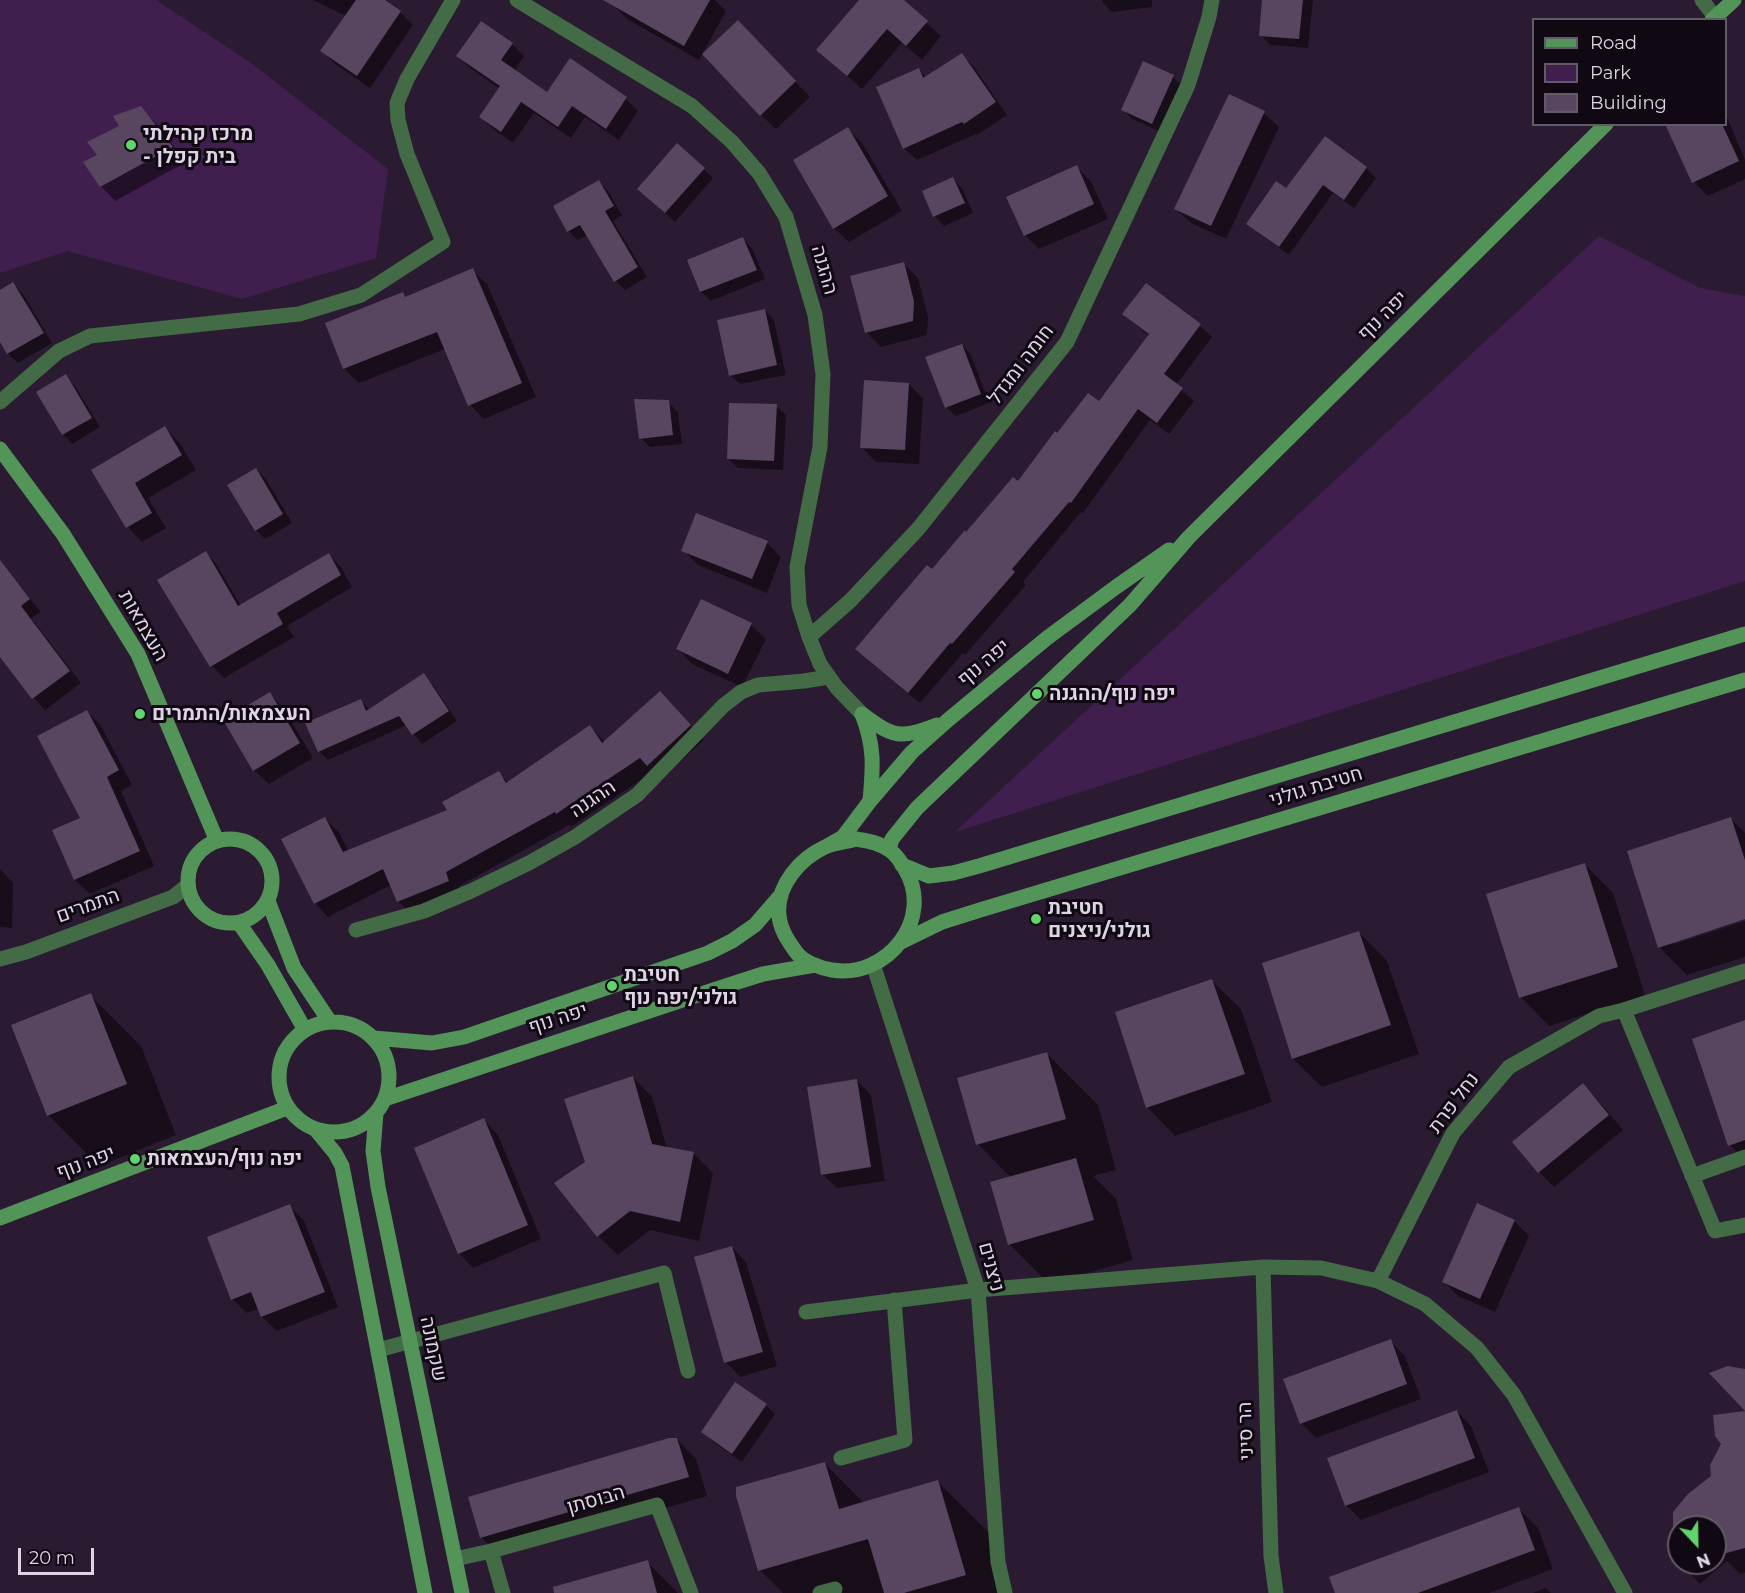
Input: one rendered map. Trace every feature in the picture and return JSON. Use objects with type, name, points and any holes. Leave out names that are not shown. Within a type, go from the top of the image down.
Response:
[{"type":"street","points":[[0,402],[59,351],[90,336],[299,314],[361,295],[443,242],[407,154],[398,120],[397,103],[407,80],[453,0]]},
{"type":"street","name":"ההגנה","points":[[518,0],[692,106],[732,142],[759,173],[786,217],[814,315],[823,374],[820,447],[797,567],[799,605],[820,664],[837,688],[862,714]]},
{"type":"street","name":"חומה ומגדל","points":[[809,638],[850,601],[918,529],[1067,342],[1188,85],[1212,0]]},
{"type":"street","points":[[1702,0],[1714,18],[1734,0]]},
{"type":"street","name":"יפה נוף","points":[[889,849],[892,839],[917,808],[1130,605],[1189,537],[1604,126]]},
{"type":"street","name":"העצמאות","points":[[0,449],[63,534],[138,654],[217,841]]},
{"type":"street","name":"יפה נוף","points":[[827,846],[843,837],[912,752],[948,720],[1047,638],[1189,537]]},
{"type":"street","name":"חטיבת גולני","points":[[902,865],[929,876],[979,866],[1745,634]]},
{"type":"street","name":"ההגנה","points":[[356,930],[423,911],[462,895],[530,863],[575,837],[637,795],[723,706],[741,693],[758,686],[829,677]]},
{"type":"street","name":"חטיבת גולני","points":[[901,942],[942,922],[980,910],[1745,680]]},
{"type":"street","points":[[862,714],[883,730],[900,735],[914,734],[948,720]]},
{"type":"street","points":[[862,714],[870,734],[872,752],[870,801]]},
{"type":"street","points":[[231,839],[245,842],[257,849],[266,860],[272,873],[272,887],[268,901],[251,919],[225,924],[211,920],[191,900],[187,886],[194,858],[204,848],[217,841],[231,839]]},
{"type":"street","points":[[856,840],[874,842],[889,849],[896,855],[909,876],[914,896],[912,920],[901,942],[884,959],[862,969],[844,972],[820,968],[799,956],[785,935],[779,915],[781,895],[795,869],[809,856],[827,846],[856,840]]},
{"type":"street","name":"התמרים","points":[[0,958],[26,952],[173,897],[187,886]]},
{"type":"street","name":"יפה נוף","points":[[374,1038],[432,1043],[464,1037],[708,953],[755,926],[781,895]]},
{"type":"street","points":[[268,901],[294,968],[330,1022]]},
{"type":"street","points":[[239,923],[268,965],[305,1030]]},
{"type":"street","name":"ניצנים","points":[[873,964],[978,1290],[998,1562],[1005,1593]]},
{"type":"street","name":"יפה נוף","points":[[385,1099],[763,974],[815,965]]},
{"type":"street","name":"נחל פרת","points":[[1378,1281],[1453,1133],[1509,1067],[1599,1016],[1745,971]]},
{"type":"street","points":[[1624,1010],[1715,1231],[1745,1225]]},
{"type":"street","points":[[330,1022],[359,1027],[374,1038],[386,1058],[390,1072],[389,1086],[385,1099],[376,1113],[364,1124],[348,1131],[332,1133],[316,1130],[300,1121],[287,1108],[280,1091],[278,1074],[282,1056],[291,1041],[317,1024],[330,1022]]},
{"type":"street","name":"יפה נוף","points":[[0,1218],[287,1108]]},
{"type":"street","name":"שקמונה","points":[[376,1113],[373,1151],[378,1187],[462,1593]]},
{"type":"street","points":[[316,1130],[335,1153],[342,1166],[425,1593]]},
{"type":"street","points":[[1692,1176],[1745,1157]]},
{"type":"street","points":[[806,1312],[978,1290],[1263,1267],[1320,1268],[1378,1281],[1425,1304],[1477,1348],[1514,1395],[1625,1593]]},
{"type":"street","name":"הר סיני","points":[[1263,1267],[1271,1556],[1276,1593]]},
{"type":"street","points":[[378,1350],[664,1273],[688,1371]]},
{"type":"street","points":[[841,1458],[905,1440],[894,1300]]},
{"type":"street","name":"הבוסתן","points":[[455,1559],[657,1504],[691,1593]]},
{"type":"street","points":[[491,1551],[503,1593]]},
{"type":"green space","points":[[0,0],[156,0],[251,63],[388,169],[376,258],[242,299],[68,251],[0,273]]},
{"type":"green space","points":[[1599,236],[1700,288],[1745,296],[1745,581],[955,832]]},
{"type":"building","points":[[356,0],[385,0],[401,11],[357,76],[320,51]]},
{"type":"building","points":[[603,0],[710,0],[684,46]]},
{"type":"building","points":[[859,0],[904,0],[928,21],[906,46],[887,29],[847,76],[816,50]]},
{"type":"building","points":[[1262,0],[1303,0],[1299,39],[1259,36]]},
{"type":"building","points":[[738,20],[796,81],[760,116],[702,54]]},
{"type":"building","points":[[481,21],[513,43],[501,60],[547,92],[570,58],[627,97],[606,129],[572,106],[558,127],[521,102],[501,132],[479,117],[500,86],[456,56]]},
{"type":"building","points":[[962,53],[996,102],[964,124],[962,122],[903,149],[876,87],[919,68],[923,78]]},
{"type":"building","points":[[1143,61],[1174,75],[1152,124],[1121,110]]},
{"type":"building","points":[[1229,94],[1265,111],[1211,226],[1174,209]]},
{"type":"building","name":"מרכז קהילתי - בית קפלן","points":[[141,106],[173,147],[100,187],[83,162],[97,155],[87,142],[119,126],[113,116]]},
{"type":"building","points":[[1666,126],[1723,126],[1739,161],[1692,183]]},
{"type":"building","points":[[848,127],[888,196],[833,229],[793,160]]},
{"type":"building","points":[[1325,136],[1367,167],[1344,200],[1323,185],[1279,247],[1246,224],[1276,181],[1286,188]]},
{"type":"building","points":[[677,143],[705,168],[665,213],[637,189]]},
{"type":"building","points":[[1077,165],[1094,204],[1024,236],[1006,197]]},
{"type":"building","points":[[953,177],[965,203],[933,217],[922,191]]},
{"type":"building","points":[[599,180],[614,206],[605,211],[638,267],[614,282],[580,225],[567,232],[553,206]]},
{"type":"building","points":[[743,237],[757,270],[700,292],[687,260]]},
{"type":"building","points":[[904,262],[914,301],[913,321],[865,333],[850,276]]},
{"type":"building","points":[[473,268],[522,383],[468,406],[437,332],[343,369],[325,323],[403,292],[405,297]]},
{"type":"building","points":[[13,282],[44,333],[7,354],[0,342],[0,290]]},
{"type":"building","points":[[1146,283],[1201,324],[1164,374],[1183,388],[1157,423],[1138,409],[1071,503],[1069,502],[1012,569],[1015,572],[908,693],[855,649],[927,565],[932,569],[1013,477],[1018,481],[1055,431],[1057,433],[1088,393],[1099,401],[1149,334],[1122,314]]},
{"type":"building","points":[[765,309],[777,365],[729,376],[717,320]]},
{"type":"building","points":[[962,344],[981,394],[945,408],[925,357]]},
{"type":"building","points":[[66,374],[92,418],[62,435],[36,392]]},
{"type":"building","points":[[864,380],[909,383],[905,450],[860,448]]},
{"type":"building","points":[[634,399],[669,400],[673,435],[639,439]]},
{"type":"building","points":[[729,403],[777,404],[774,461],[727,459]]},
{"type":"building","points":[[165,426],[182,455],[135,483],[152,513],[126,528],[91,470]]},
{"type":"building","points":[[256,468],[283,514],[255,531],[227,485]]},
{"type":"building","points":[[696,513],[768,541],[752,579],[681,551]]},
{"type":"building","points":[[206,551],[238,606],[329,553],[341,575],[277,613],[283,624],[210,667],[157,580]]},
{"type":"building","points":[[0,560],[30,599],[21,606],[70,671],[32,699],[0,657]]},
{"type":"building","points":[[701,599],[752,623],[728,674],[676,649]]},
{"type":"building","points":[[424,673],[449,711],[412,735],[399,716],[318,752],[305,723],[361,699],[366,711]]},
{"type":"building","points":[[660,691],[691,725],[647,766],[640,758],[556,814],[555,812],[446,872],[449,881],[397,902],[383,869],[314,904],[281,839],[325,817],[343,852],[447,810],[442,802],[499,771],[506,783],[590,725],[602,743]]},
{"type":"building","points":[[270,692],[300,743],[253,771],[223,720]]},
{"type":"building","points":[[87,710],[119,770],[107,777],[140,851],[74,880],[52,830],[80,818],[37,736]]},
{"type":"building","points":[[1731,817],[1745,860],[1745,919],[1658,948],[1627,851]]},
{"type":"building","points":[[1585,863],[1618,967],[1519,998],[1486,894]]},
{"type":"building","points":[[1359,931],[1391,1025],[1292,1059],[1262,963]]},
{"type":"building","points":[[1212,979],[1245,1074],[1146,1108],[1115,1012]]},
{"type":"building","points":[[91,993],[127,1084],[47,1116],[11,1025]]},
{"type":"building","points":[[1745,1020],[1745,1140],[1728,1146],[1692,1039]]},
{"type":"building","points":[[1047,1052],[1066,1119],[976,1145],[957,1078]]},
{"type":"building","points":[[633,1076],[652,1144],[694,1152],[680,1222],[630,1211],[597,1237],[554,1183],[585,1162],[564,1099]]},
{"type":"building","points":[[857,1079],[871,1167],[821,1175],[807,1087]]},
{"type":"building","points":[[1583,1083],[1609,1115],[1538,1173],[1512,1142]]},
{"type":"building","points":[[484,1118],[528,1225],[458,1254],[414,1148]]},
{"type":"building","points":[[1076,1158],[1094,1220],[1008,1245],[990,1182]]},
{"type":"building","points":[[1477,1203],[1515,1220],[1480,1299],[1442,1282]]},
{"type":"building","points":[[290,1204],[325,1292],[261,1317],[251,1292],[231,1300],[207,1237]]},
{"type":"building","points":[[732,1246],[763,1352],[724,1363],[694,1257]]},
{"type":"building","points":[[1391,1339],[1407,1384],[1300,1424],[1283,1379]]},
{"type":"building","points":[[1728,1366],[1745,1369],[1745,1411],[1709,1373]]},
{"type":"building","points":[[735,1382],[767,1404],[732,1454],[701,1432]]},
{"type":"building","points":[[1457,1410],[1475,1458],[1345,1506],[1327,1458]]},
{"type":"building","points":[[1745,1411],[1745,1548],[1727,1553],[1727,1515],[1673,1515],[1688,1494],[1711,1476],[1710,1465],[1721,1444],[1715,1436],[1713,1415]]},
{"type":"building","points":[[669,1438],[677,1438],[689,1477],[480,1538],[468,1497]]},
{"type":"building","points":[[825,1462],[839,1509],[938,1480],[966,1575],[904,1593],[884,1593],[868,1539],[758,1571],[736,1496],[736,1487]]},
{"type":"building","points":[[1519,1507],[1535,1550],[1418,1593],[1335,1593],[1329,1577]]},
{"type":"building","points":[[648,1560],[657,1593],[554,1593],[553,1587]]},
{"type":"place","name":"מרכז קהילתי - בית קפלן","points":[[131,145]]},
{"type":"place","name":"יפה נוף/ההגנה","points":[[1037,694]]},
{"type":"place","name":"העצמאות/התמרים","points":[[140,714]]},
{"type":"place","name":"חטיבת גולני/ניצנים","points":[[1036,919]]},
{"type":"place","name":"חטיבת גולני/יפה נוף","points":[[612,986]]},
{"type":"place","name":"יפה נוף/העצמאות","points":[[135,1159]]}]
